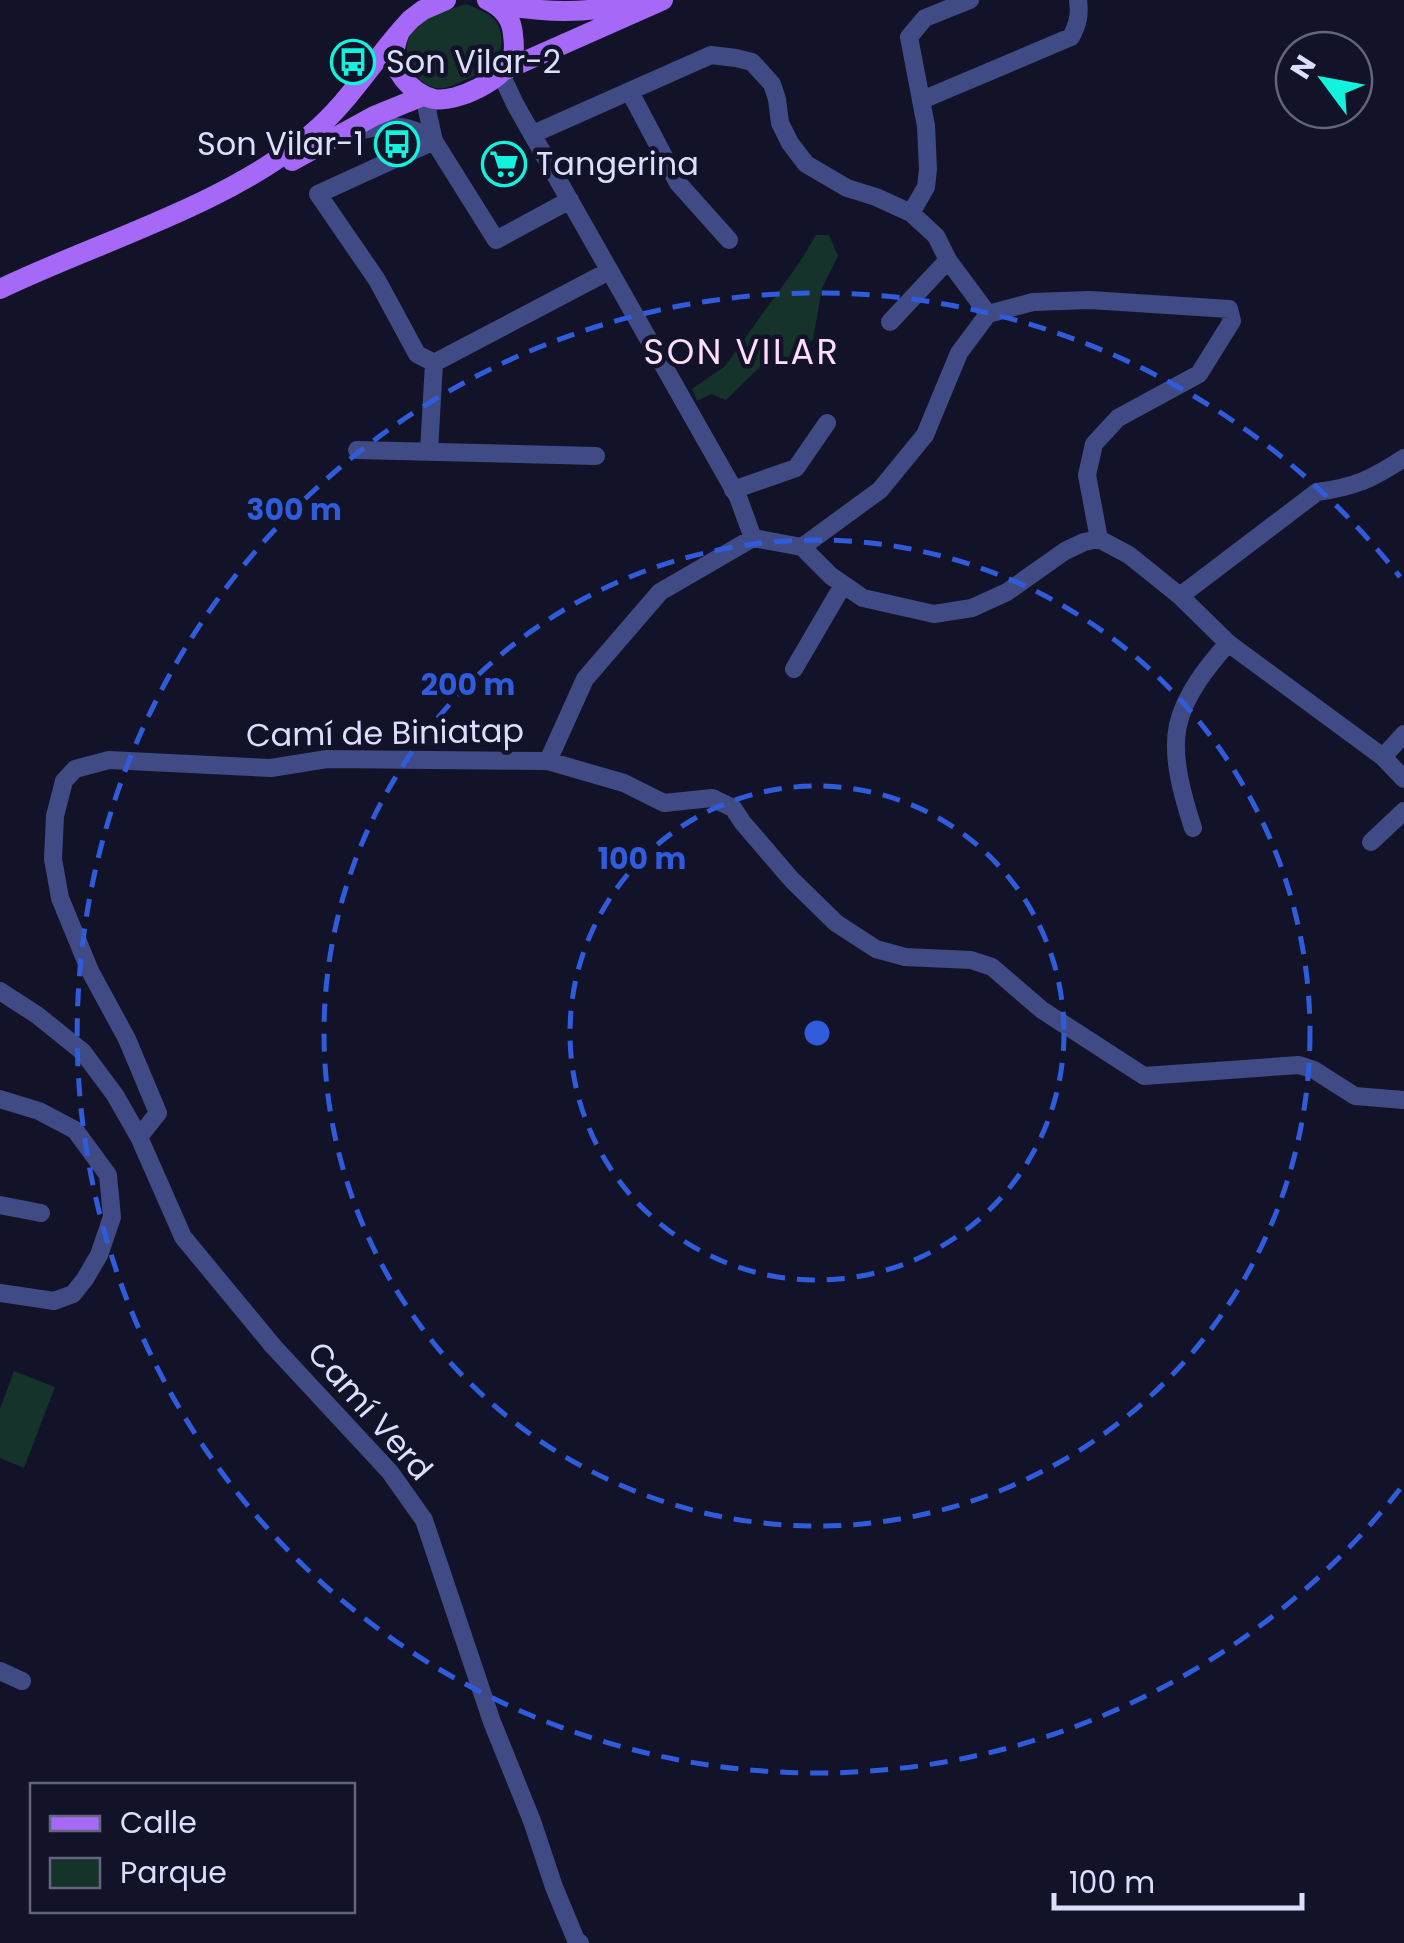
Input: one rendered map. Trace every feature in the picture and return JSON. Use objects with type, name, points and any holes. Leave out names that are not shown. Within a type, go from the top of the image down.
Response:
[{"type":"main road","points":[[0,289],[236,184],[310,134],[360,84],[401,30],[423,10],[446,0]]},
{"type":"main road","points":[[490,2],[562,12],[594,11],[648,0]]},
{"type":"main road","points":[[204,200],[238,189],[374,116],[428,97],[454,98],[662,0]]},
{"type":"main road","points":[[490,2],[509,18],[514,38],[512,57],[502,73]]},
{"type":"main road","points":[[401,30],[394,54],[399,72],[413,90],[428,97]]},
{"type":"street","points":[[912,213],[926,187],[928,169],[922,100],[909,37],[925,18],[970,0]]},
{"type":"street","points":[[922,100],[1071,37],[1078,24],[1078,0]]},
{"type":"street","points":[[533,134],[711,56],[752,62],[772,84],[780,123],[806,164],[846,188],[912,213],[936,236],[948,260],[988,314]]},
{"type":"street","points":[[502,73],[515,104],[733,490],[753,538]]},
{"type":"street","points":[[630,92],[678,183],[728,240]]},
{"type":"street","points":[[428,97],[434,141],[496,240],[570,200]]},
{"type":"street","points":[[337,136],[398,125],[434,141]]},
{"type":"street","points":[[434,141],[318,194],[377,280],[416,354],[434,362]]},
{"type":"street","points":[[890,322],[948,260]]},
{"type":"street","points":[[434,362],[609,271]]},
{"type":"street","points":[[802,547],[880,490],[925,435],[960,353],[988,314],[1033,302],[1090,300],[1229,309],[1232,321],[1198,374],[1118,418],[1094,444],[1086,476],[1099,539]]},
{"type":"street","points":[[429,451],[434,362]]},
{"type":"street","points":[[733,490],[796,468],[827,423]]},
{"type":"street","points":[[357,450],[596,456]]},
{"type":"street","points":[[1180,596],[1317,492],[1370,480],[1404,458]]},
{"type":"street","points":[[548,761],[585,679],[660,592],[753,538],[802,547],[831,576],[863,598],[934,614],[972,608],[1008,592],[1065,551],[1099,539],[1129,555],[1228,642],[1383,757],[1404,780]]},
{"type":"street","points":[[794,669],[844,585]]},
{"type":"street","points":[[1194,828],[1182,794],[1178,726],[1191,694],[1228,642]]},
{"type":"street","points":[[1383,757],[1404,734]]},
{"type":"street","name":"Camí de Biniatap","points":[[139,1137],[158,1113],[127,1039],[90,972],[60,898],[52,858],[55,816],[64,780],[75,768],[109,760],[271,768],[327,759],[548,761],[624,783],[664,803],[712,798],[733,808],[792,880],[836,923],[876,949],[905,957],[972,960],[992,968],[1042,1010],[1144,1076],[1299,1065],[1355,1096],[1404,1100]]},
{"type":"street","points":[[1371,842],[1404,811]]},
{"type":"street","name":"Camí Verd","points":[[0,991],[84,1052],[139,1137],[183,1237],[273,1346],[390,1472],[424,1520],[492,1722],[554,1886],[580,1943]]},
{"type":"street","points":[[0,1099],[39,1111],[75,1130],[108,1176],[112,1216],[99,1255],[86,1280],[73,1294],[54,1302],[0,1292]]},
{"type":"street","points":[[0,1205],[42,1213]]},
{"type":"green space","points":[[466,4],[488,14],[498,24],[501,37],[497,58],[489,69],[454,85],[440,88],[422,82],[408,59],[411,34],[427,19]]},
{"type":"green space","points":[[816,235],[829,235],[838,256],[822,288],[813,339],[790,363],[769,358],[726,400],[711,394],[697,401],[692,389],[725,366]]},
{"type":"green space","points":[[14,1371],[55,1387],[24,1468],[0,1458],[0,1409]]},
{"type":"place","name":"Son Vilar-2","points":[[353,62]]},
{"type":"place","name":"Son Vilar-1","points":[[397,144]]},
{"type":"place","name":"Tangerina","points":[[504,164]]},
{"type":"district","name":"SON VILAR","points":[[742,352]]}]
